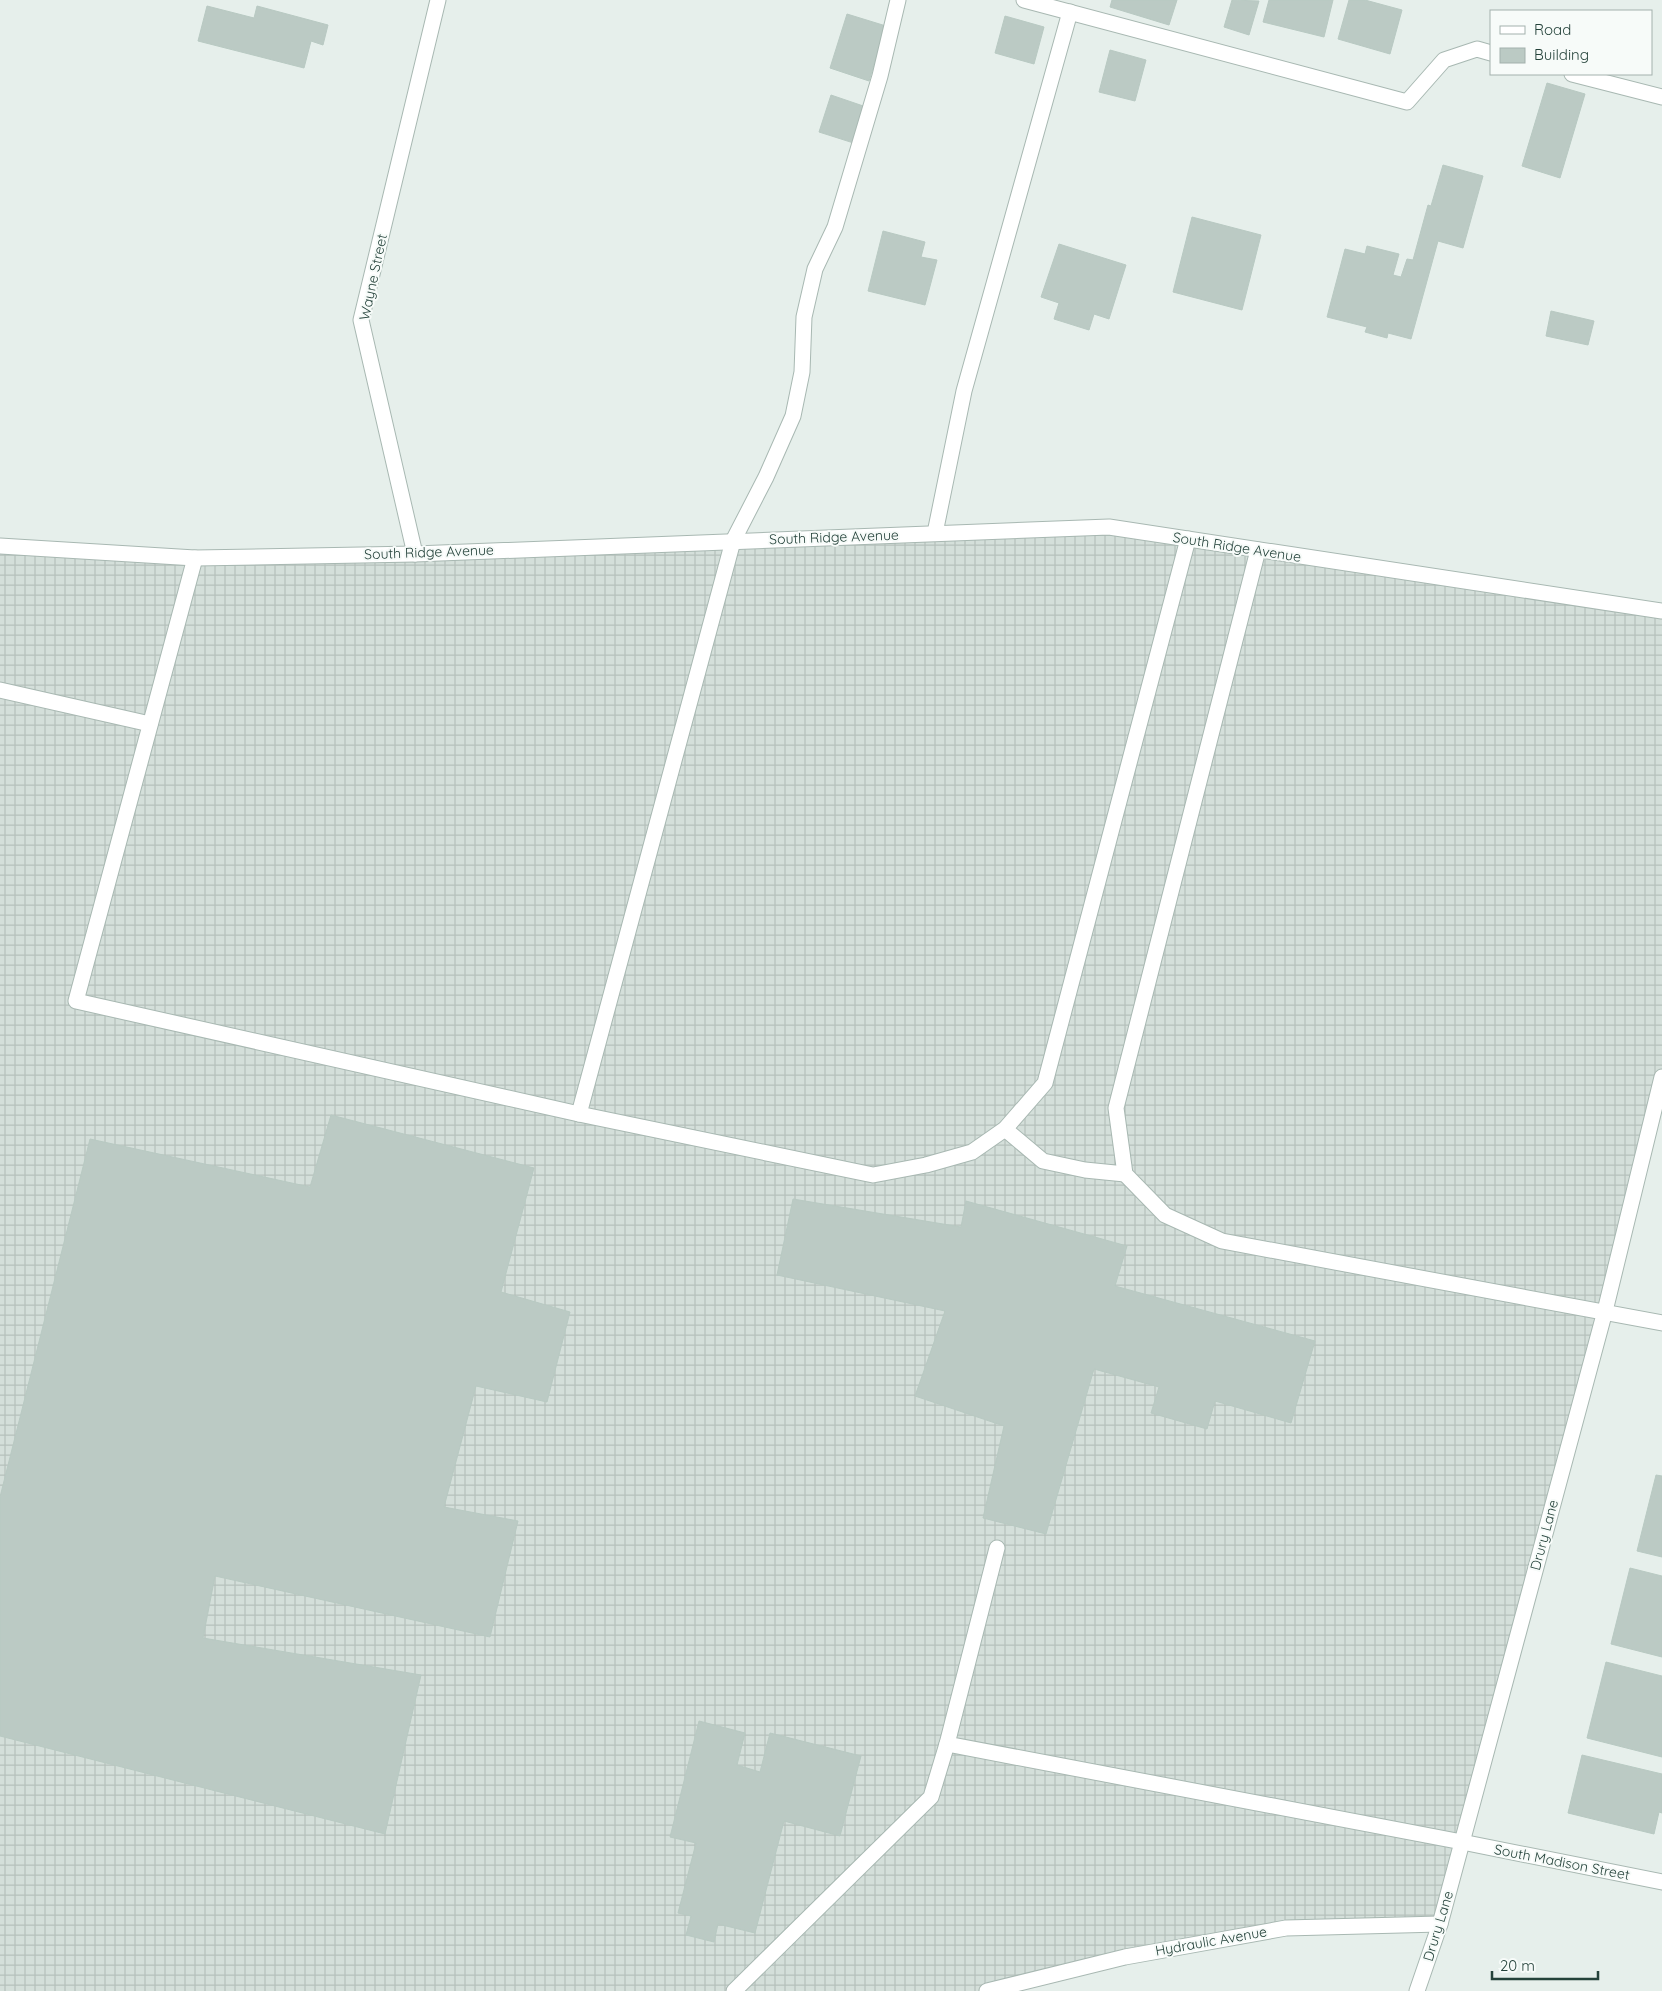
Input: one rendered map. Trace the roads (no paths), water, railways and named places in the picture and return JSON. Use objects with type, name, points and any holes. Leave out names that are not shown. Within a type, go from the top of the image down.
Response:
[{"type":"street","name":"Wayne Street","points":[[415,554],[360,320],[438,0]]},
{"type":"street","points":[[579,1114],[732,541],[766,477],[793,416],[802,372],[804,317],[815,269],[835,227],[880,76],[898,0]]},
{"type":"street","points":[[1024,0],[1407,102],[1444,60],[1477,49],[1490,52]]},
{"type":"street","points":[[935,534],[964,391],[1070,12]]},
{"type":"street","points":[[1576,75],[1662,97]]},
{"type":"street","name":"South Ridge Avenue","points":[[0,546],[195,558],[415,554],[1109,527],[1662,611]]},
{"type":"street","points":[[195,558],[76,1001],[579,1114],[873,1175],[926,1165],[972,1152],[1005,1129],[1045,1083],[1188,539]]},
{"type":"street","points":[[1258,550],[1116,1108],[1125,1174],[1165,1215],[1222,1240],[1662,1323]]},
{"type":"street","points":[[0,690],[150,724]]},
{"type":"street","name":"Drury Lane","points":[[1417,1991],[1440,1924],[1605,1311],[1662,1077]]},
{"type":"street","points":[[1005,1129],[1043,1161],[1085,1170],[1125,1174]]},
{"type":"street","points":[[734,1991],[931,1796],[947,1744],[997,1548]]},
{"type":"street","name":"South Madison Street","points":[[947,1744],[1662,1882]]},
{"type":"street","name":"Hydraulic Avenue","points":[[988,1991],[1125,1957],[1286,1928],[1440,1924]]}]
